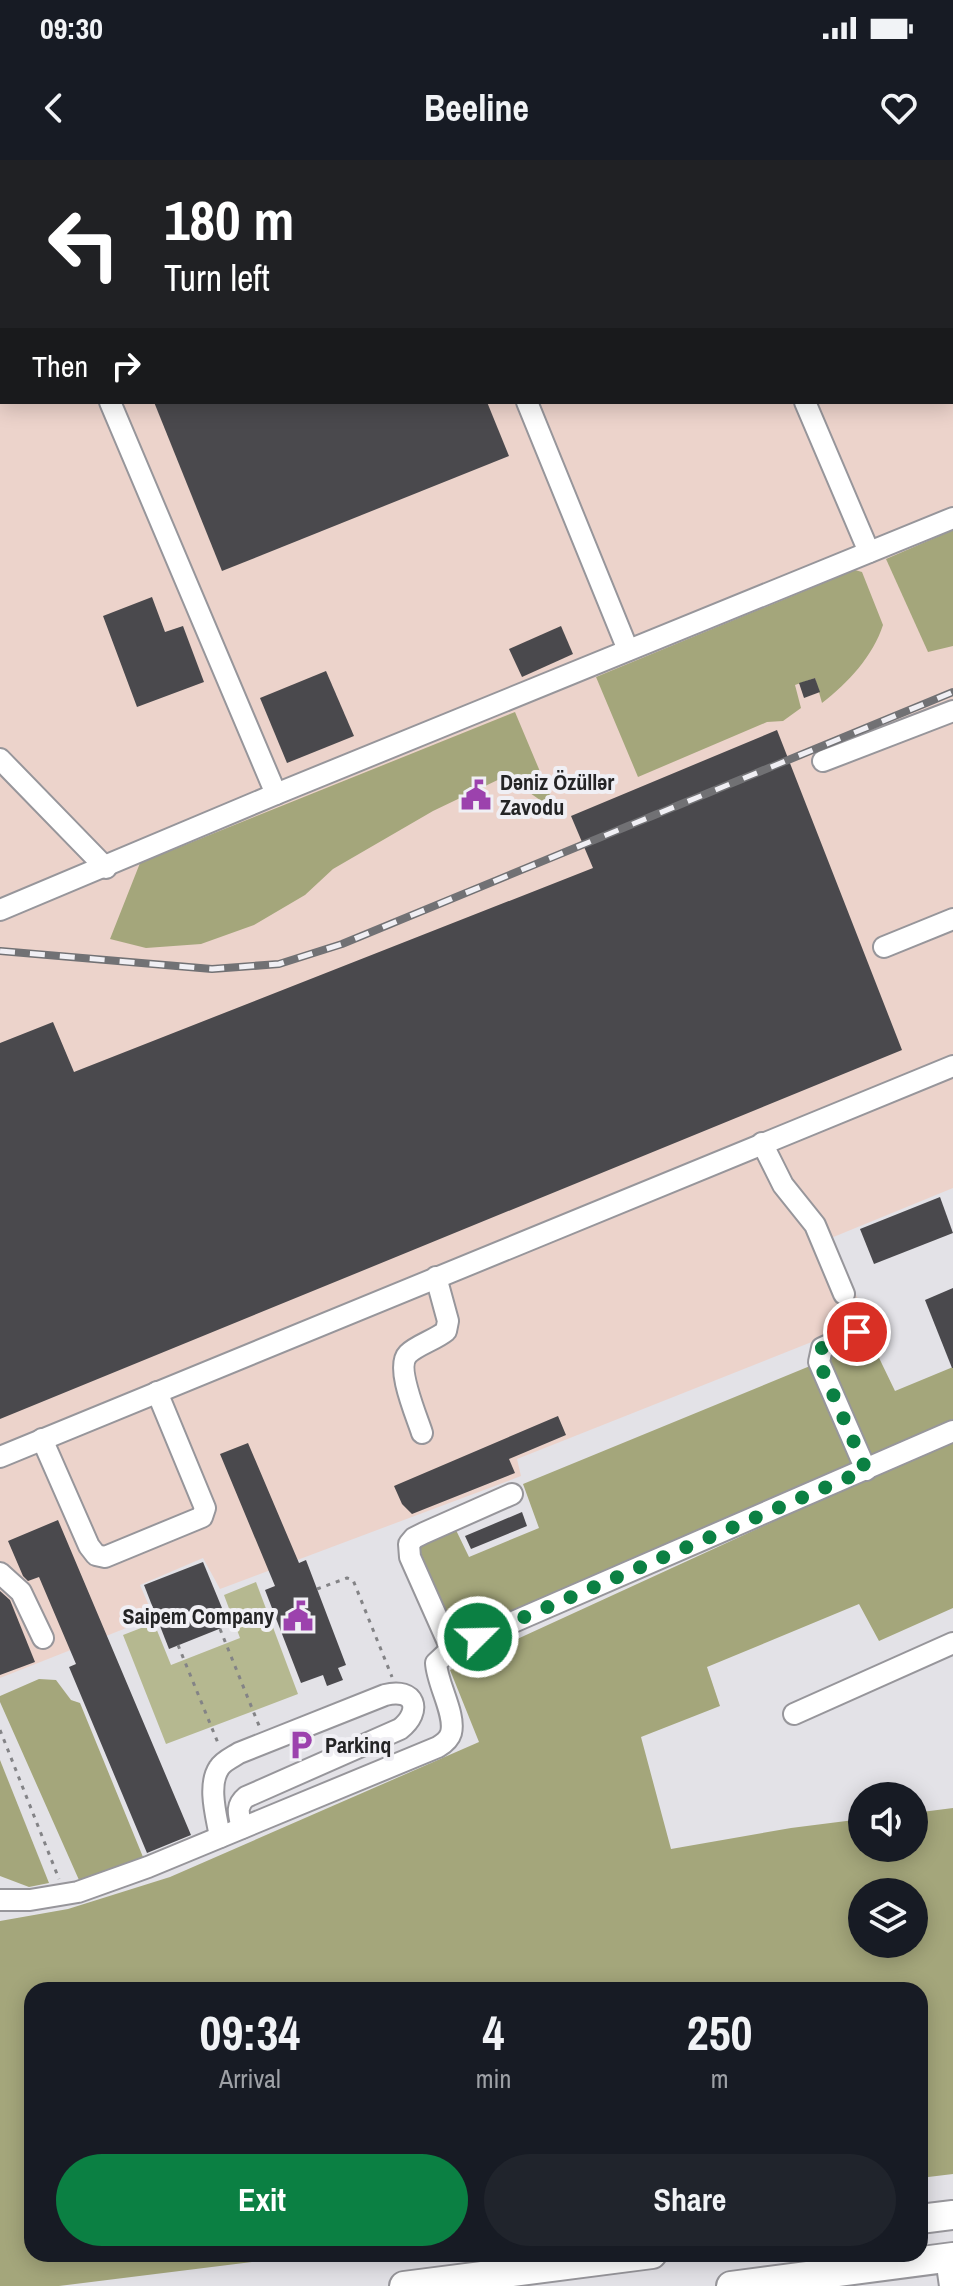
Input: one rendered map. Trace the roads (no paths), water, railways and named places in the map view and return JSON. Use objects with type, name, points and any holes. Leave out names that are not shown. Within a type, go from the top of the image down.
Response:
[{"type":"highway","points":[[928,2218],[953,2215]]},
{"type":"highway","points":[[928,2261],[949,2258]]},
{"type":"highway","points":[[404,2286],[590,2262]]},
{"type":"highway","points":[[731,2286],[918,2262]]},
{"type":"street","points":[[111,404],[276,794]]},
{"type":"street","points":[[528,404],[628,650]]},
{"type":"street","points":[[806,404],[869,552]]},
{"type":"street","points":[[0,910],[953,518]]},
{"type":"street","points":[[823,761],[953,711]]},
{"type":"street","points":[[0,759],[106,868]]},
{"type":"street","points":[[884,947],[953,919]]},
{"type":"street","points":[[0,1457],[953,1066]]},
{"type":"street","points":[[762,1143],[783,1185],[815,1225],[844,1294]]},
{"type":"street","points":[[422,1433],[404,1377],[405,1360],[409,1353],[446,1331],[448,1321],[436,1277]]},
{"type":"street","points":[[857,1332],[822,1348],[819,1362],[866,1470]]},
{"type":"street","points":[[42,1439],[89,1546],[96,1555],[105,1557],[189,1524],[202,1517],[205,1508],[157,1392]]},
{"type":"street","points":[[0,1900],[65,1895],[148,1867],[438,1747],[447,1741],[451,1733],[436,1663],[451,1649],[953,1431]]},
{"type":"street","points":[[451,1649],[410,1557],[409,1544],[424,1533],[512,1494]]},
{"type":"street","points":[[0,1573],[21,1592],[43,1638]]},
{"type":"street","points":[[794,1714],[953,1643]]},
{"type":"street","points":[[220,1837],[215,1780],[219,1767],[225,1762],[266,1742],[397,1692],[408,1696],[414,1704],[410,1721],[400,1729],[246,1797],[240,1802],[238,1812],[242,1828]]},
{"type":"street","points":[[949,2258],[950,2286]]},
{"type":"railway","points":[[0,951],[212,969],[279,964],[342,944],[953,692]]},
{"type":"place","name":"Dəniz Özüllər Zavodu","points":[[476,795]]},
{"type":"place","name":"Saipem Company","points":[[298,1616]]},
{"type":"place","name":"Parkinq","points":[[301,1745]]}]
